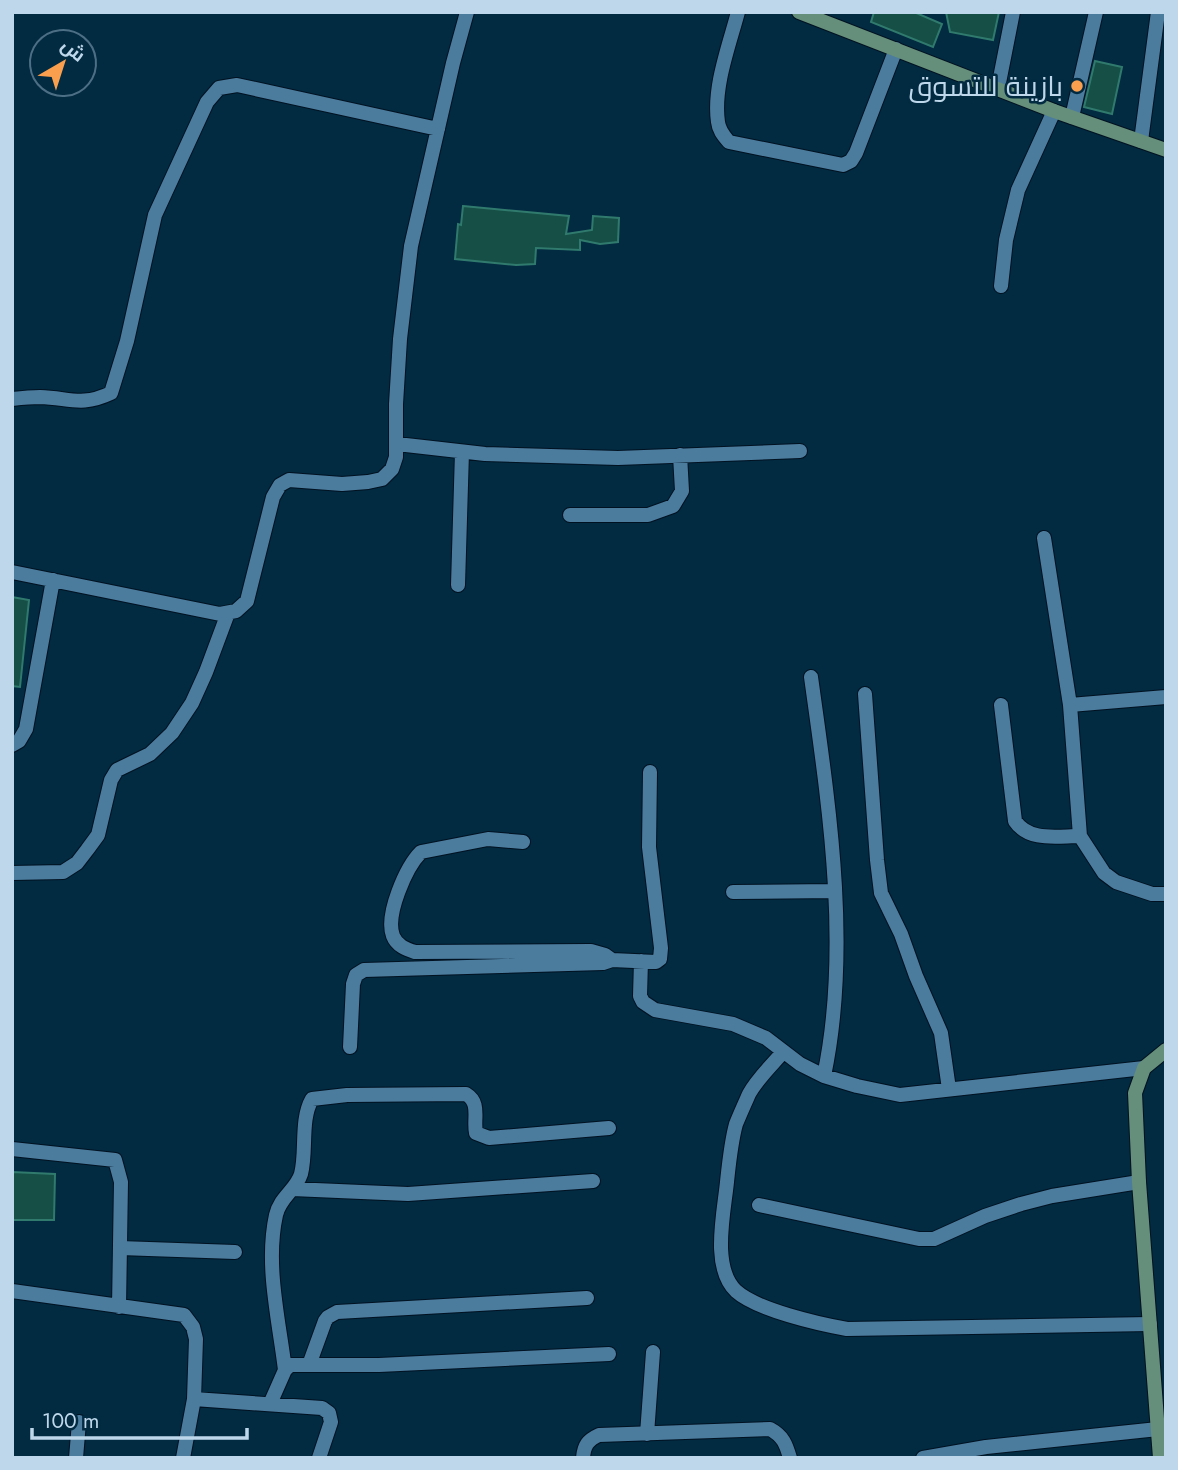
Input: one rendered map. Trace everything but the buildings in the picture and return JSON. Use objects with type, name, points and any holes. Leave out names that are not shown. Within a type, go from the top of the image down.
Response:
[{"type":"street","points":[[12,572],[220,614],[236,611],[247,601],[273,497],[279,485],[289,480],[342,484],[382,479],[392,469],[397,457],[400,339],[411,246],[467,12]]},
{"type":"street","points":[[738,12],[721,76],[718,100],[718,123],[721,133],[729,142],[843,165],[851,162],[896,49]]},
{"type":"street","points":[[799,12],[1054,111],[1166,150]]},
{"type":"street","points":[[998,88],[1013,12]]},
{"type":"street","points":[[1072,117],[1096,12]]},
{"type":"street","points":[[1141,141],[1158,12]]},
{"type":"street","points":[[12,399],[41,397],[79,402],[94,401],[111,393],[127,341],[155,215],[207,102],[219,88],[237,85],[438,129]]},
{"type":"street","points":[[1001,286],[1006,240],[1018,190],[1054,111]]},
{"type":"street","points":[[397,444],[462,452],[618,458],[800,451]]},
{"type":"street","points":[[458,585],[462,452]]},
{"type":"street","points":[[570,515],[648,515],[673,506],[682,491],[680,455]]},
{"type":"street","points":[[1045,538],[1070,705],[1080,836],[1104,873],[1116,882],[1152,894],[1166,894]]},
{"type":"street","points":[[12,745],[19,741],[26,729],[53,580]]},
{"type":"street","points":[[12,873],[63,872],[77,863],[97,835],[111,780],[117,770],[150,754],[172,733],[192,703],[228,613]]},
{"type":"street","points":[[811,677],[823,760],[838,937],[836,997],[824,1076]]},
{"type":"street","points":[[865,694],[881,893],[901,934],[941,1033],[949,1089]]},
{"type":"street","points":[[1070,705],[1166,697]]},
{"type":"street","points":[[1001,705],[1015,821],[1021,830],[1033,836],[1080,836]]},
{"type":"street","points":[[351,1047],[353,984],[356,975],[364,970],[603,963],[612,960],[656,962],[662,956],[649,847],[650,772]]},
{"type":"street","points":[[523,842],[488,839],[421,852],[410,867],[393,909],[391,927],[394,938],[403,948],[415,952],[591,951],[612,960]]},
{"type":"street","points":[[733,892],[834,891]]},
{"type":"street","points":[[641,961],[640,996],[643,1002],[655,1010],[733,1024],[765,1038],[824,1076],[900,1095],[1144,1068]]},
{"type":"street","points":[[1160,1458],[1159,1375],[1150,1324],[1135,1093],[1144,1068],[1166,1050]]},
{"type":"street","points":[[783,1052],[750,1091],[736,1124],[731,1153],[720,1234],[723,1263],[734,1289],[743,1296],[761,1305],[824,1325],[847,1329],[1150,1324]]},
{"type":"street","points":[[285,1370],[272,1263],[272,1241],[280,1204],[301,1172],[309,1103],[315,1097],[466,1094],[472,1098],[475,1105],[476,1133],[489,1138],[609,1128]]},
{"type":"street","points":[[12,1149],[115,1160],[121,1182],[119,1307]]},
{"type":"street","points":[[292,1189],[408,1194],[593,1181]]},
{"type":"street","points":[[759,1205],[919,1239],[934,1239],[985,1216],[1021,1204],[1052,1196],[1139,1182]]},
{"type":"street","points":[[120,1248],[234,1252]]},
{"type":"street","points":[[12,1291],[184,1315],[190,1321],[196,1339],[194,1399],[183,1458]]},
{"type":"street","points":[[309,1365],[325,1321],[337,1312],[587,1298]]},
{"type":"street","points":[[646,1434],[653,1352]]},
{"type":"street","points":[[270,1404],[285,1370],[290,1366],[379,1365],[609,1354]]},
{"type":"street","points":[[194,1399],[322,1408],[327,1411],[331,1422],[319,1458]]},
{"type":"street","points":[[76,1458],[79,1422]]},
{"type":"street","points":[[583,1458],[584,1447],[589,1440],[599,1435],[770,1429],[779,1434],[790,1458]]},
{"type":"street","points":[[923,1458],[986,1447],[1158,1429]]},
{"type":"place","name":"بازينة للتسوق","points":[[1077,86]]}]
